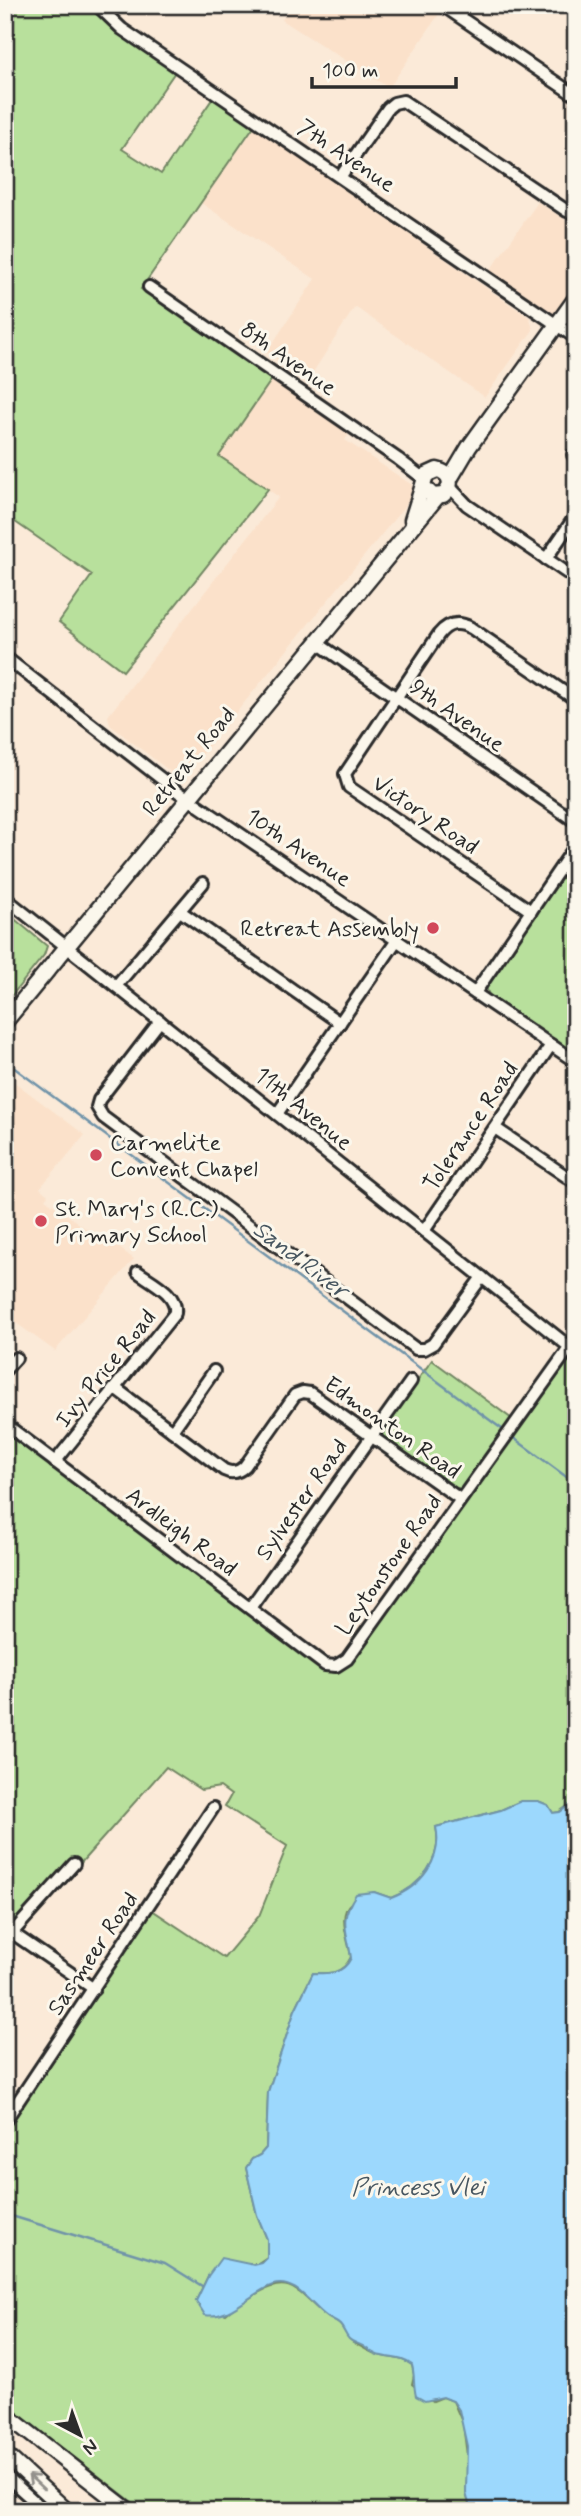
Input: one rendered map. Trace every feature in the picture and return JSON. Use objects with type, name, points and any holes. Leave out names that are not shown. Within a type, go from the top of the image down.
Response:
[{"type":"main road","name":"Retreat Road","points":[[5,1022],[407,531],[437,483],[468,447],[576,298]]},
{"type":"main road","points":[[5,2414],[129,2511]]},
{"type":"main road","points":[[5,2454],[67,2511]]},
{"type":"street","name":"7th Avenue","points":[[97,5],[122,29],[576,338]]},
{"type":"street","points":[[442,5],[576,96]]},
{"type":"street","points":[[341,176],[388,108],[403,101],[567,211],[576,214]]},
{"type":"street","name":"8th Avenue","points":[[149,287],[576,579]]},
{"type":"street","points":[[546,559],[576,515]]},
{"type":"street","points":[[395,697],[439,634],[447,626],[457,623],[471,628],[576,700]]},
{"type":"street","name":"9th Avenue","points":[[316,642],[576,822]]},
{"type":"street","name":"10th Avenue","points":[[5,657],[188,797],[576,1062]]},
{"type":"street","name":"Victory Road","points":[[395,697],[346,770],[347,783],[531,911]]},
{"type":"street","points":[[475,993],[576,845]]},
{"type":"street","points":[[116,986],[203,883]]},
{"type":"street","name":"11th Avenue","points":[[5,898],[573,1349]]},
{"type":"street","points":[[180,911],[340,1023]]},
{"type":"street","points":[[277,1114],[397,940]]},
{"type":"street","points":[[160,1021],[99,1100],[97,1107],[100,1114],[413,1347],[424,1349],[432,1344],[482,1277]]},
{"type":"street","name":"Tolerance Road","points":[[424,1231],[551,1045]]},
{"type":"street","points":[[495,1128],[576,1183]]},
{"type":"street","name":"Ivy Price Road","points":[[55,1462],[173,1317],[176,1309],[173,1298],[138,1272]]},
{"type":"street","name":"Leytonstone Road","points":[[336,1666],[347,1659],[513,1426],[573,1349]]},
{"type":"street","points":[[5,1370],[16,1358]]},
{"type":"street","points":[[172,1431],[214,1371]]},
{"type":"street","name":"Sylvester Road","points":[[250,1608],[411,1381]]},
{"type":"street","name":"Edmonton Road","points":[[115,1388],[224,1470],[235,1472],[245,1466],[292,1398],[303,1392],[313,1395],[460,1499]]},
{"type":"street","name":"Ardleigh Road","points":[[5,1424],[325,1665],[336,1666]]},
{"type":"street","name":"Sasmeer Road","points":[[5,2121],[213,1808]]},
{"type":"street","points":[[75,1864],[8,1934],[94,1989]]},
{"type":"street","points":[[5,2475],[45,2511]]},
{"type":"shaded area","points":[[292,5],[427,5],[439,14],[389,88],[282,20]]},
{"type":"shaded area","points":[[254,127],[530,318],[533,330],[485,397],[355,307],[308,380],[267,352],[315,279],[201,203]]},
{"type":"shaded area","points":[[538,202],[576,227],[576,338],[486,276]]},
{"type":"shaded area","points":[[272,379],[350,432],[345,440],[412,485],[413,496],[181,780],[110,725],[108,716],[279,497],[219,456]]},
{"type":"shaded area","name":"St. Mary's (R.C.) Primary School","points":[[5,1075],[85,1135],[40,1188],[48,1195],[45,1199],[110,1246],[114,1244],[134,1259],[55,1351],[5,1315]]},
{"type":"green space","points":[[5,5],[96,5],[177,69],[122,149],[161,174],[215,95],[256,123],[141,289],[272,379],[219,456],[268,489],[123,671],[59,622],[92,575],[5,515]]},
{"type":"green space","points":[[576,852],[576,1056],[490,998],[486,987]]},
{"type":"green space","points":[[5,911],[47,946],[44,955],[5,1004]]},
{"type":"green space","points":[[576,1359],[576,1800],[553,1813],[548,1805],[538,1801],[521,1801],[501,1810],[436,1827],[433,1861],[412,1887],[391,1898],[374,1892],[357,1899],[347,1907],[344,1920],[351,1957],[340,1970],[313,1973],[295,2010],[268,2092],[266,2148],[252,2159],[246,2168],[257,2215],[267,2239],[267,2258],[258,2264],[243,2264],[208,2276],[196,2301],[226,2314],[270,2287],[288,2286],[342,2327],[353,2342],[375,2354],[401,2359],[412,2365],[412,2384],[433,2401],[443,2397],[453,2401],[463,2424],[468,2463],[466,2493],[471,2511],[144,2511],[5,2404],[5,2129],[152,1910],[224,1958],[259,1916],[287,1846],[225,1806],[231,1795],[220,1787],[201,1790],[166,1767],[79,1865],[73,1859],[16,1921],[5,1922],[5,1430],[324,1669],[336,1671],[347,1665],[565,1362]]},
{"type":"green space","points":[[432,1360],[512,1419],[462,1488],[452,1488],[382,1436],[383,1428]]},
{"type":"water","name":"Princess Vlei","points":[[576,1800],[576,2511],[471,2511],[466,2493],[467,2446],[459,2410],[453,2401],[443,2397],[425,2401],[416,2396],[412,2365],[401,2359],[376,2355],[351,2340],[340,2325],[288,2285],[273,2285],[264,2289],[223,2314],[205,2315],[196,2301],[208,2276],[221,2258],[254,2265],[267,2258],[267,2239],[257,2215],[246,2168],[252,2159],[266,2148],[268,2092],[295,2010],[313,1973],[335,1972],[344,1967],[351,1958],[345,1919],[356,1894],[374,1892],[391,1898],[412,1887],[433,1861],[436,1827],[501,1810],[521,1801],[538,1801],[548,1805],[553,1813],[560,1812]]},
{"type":"waterway","name":"Sand River","points":[[5,1061],[506,1432]]},
{"type":"waterway","name":"Sand River","points":[[511,1436],[576,1484]]},
{"type":"waterway","points":[[5,2214],[165,2263],[202,2286]]},
{"type":"place","name":"Retreat Assembly","points":[[433,928]]},
{"type":"place","name":"Carmelite Convent Chapel","points":[[96,1155]]},
{"type":"place","name":"St. Mary's (R.C.) Primary School","points":[[41,1221]]}]
